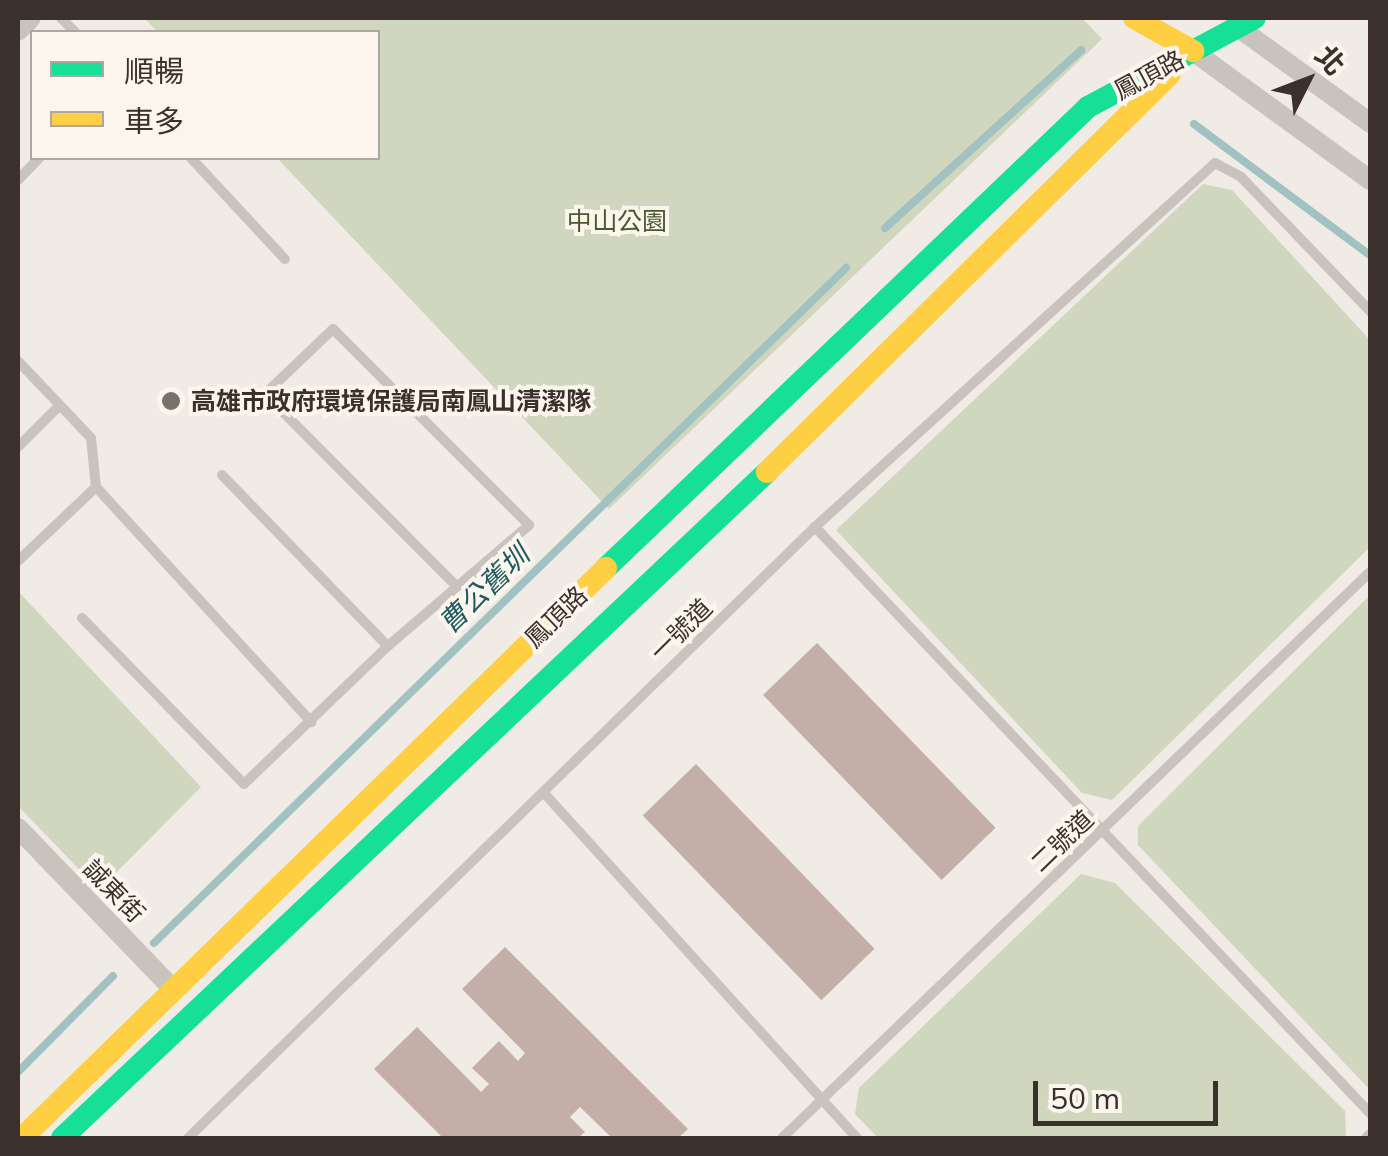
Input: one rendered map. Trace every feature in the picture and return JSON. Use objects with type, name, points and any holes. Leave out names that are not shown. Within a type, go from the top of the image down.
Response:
[{"type":"main road","points":[[1134,18],[1193,51]]},
{"type":"main road","points":[[1160,18],[1193,51]]},
{"type":"main road","points":[[1193,51],[1238,20]]},
{"type":"main road","name":"鳳頂路","points":[[22,1138],[1088,107],[1193,51]]},
{"type":"main road","name":"鳳頂路","points":[[62,1138],[820,421],[1193,51]]},
{"type":"street","points":[[18,31],[31,18]]},
{"type":"street","points":[[1238,20],[1370,123]]},
{"type":"street","points":[[1193,51],[1370,180]]},
{"type":"street","name":"誠東街","points":[[18,828],[174,990]]},
{"type":"lane","points":[[18,180],[37,160]]},
{"type":"lane","points":[[193,160],[285,259]]},
{"type":"lane","name":"一號道","points":[[188,1138],[815,527],[1215,163],[1241,177],[1370,311]]},
{"type":"lane","points":[[82,618],[244,784],[388,646],[529,524],[333,329],[265,394],[456,586]]},
{"type":"lane","points":[[18,361],[91,438],[96,487],[310,722]]},
{"type":"lane","points":[[18,447],[60,405]]},
{"type":"lane","points":[[222,475],[388,646]]},
{"type":"lane","points":[[18,561],[96,487]]},
{"type":"lane","points":[[815,527],[1370,1113]]},
{"type":"lane","name":"二號道","points":[[782,1138],[1370,572]]},
{"type":"lane","points":[[544,793],[857,1138]]},
{"type":"green space","name":"中山公園","points":[[144,18],[1082,18],[1102,39],[609,509],[279,160],[380,160],[380,30],[156,30]]},
{"type":"green space","points":[[1203,184],[1232,190],[1370,340],[1370,547],[1112,800],[1082,793],[836,530]]},
{"type":"green space","points":[[18,591],[201,787],[99,890],[18,806]]},
{"type":"green space","points":[[1370,595],[1370,1090],[1138,845],[1138,826]]},
{"type":"green space","points":[[1081,874],[1115,883],[1345,1111],[1346,1138],[878,1138],[855,1114],[859,1088]]},
{"type":"building","points":[[817,643],[996,828],[942,880],[763,695]]},
{"type":"building","points":[[696,764],[875,949],[821,1000],[643,815]]},
{"type":"building","points":[[505,947],[688,1129],[678,1138],[612,1138],[580,1107],[570,1117],[585,1132],[578,1138],[443,1138],[374,1069],[417,1027],[481,1092],[489,1084],[472,1068],[499,1041],[518,1061],[525,1053],[462,989]]},
{"type":"waterway","name":"曹公舊圳","points":[[885,228],[1081,50]]},
{"type":"waterway","name":"曹公舊圳","points":[[1194,124],[1370,255]]},
{"type":"waterway","name":"曹公舊圳","points":[[154,943],[846,268]]},
{"type":"waterway","name":"曹公舊圳","points":[[18,1072],[113,976]]},
{"type":"traffic: fast","points":[[606,568],[1088,107],[1255,18]]},
{"type":"traffic: fast","points":[[62,1138],[767,472]]},
{"type":"traffic: slow","points":[[1134,18],[1193,51]]},
{"type":"traffic: slow","points":[[767,472],[1170,74]]},
{"type":"traffic: slow","points":[[22,1138],[606,568]]},
{"type":"place","name":"高雄市政府環境保護局南鳳山清潔隊","points":[[171,401]]}]
